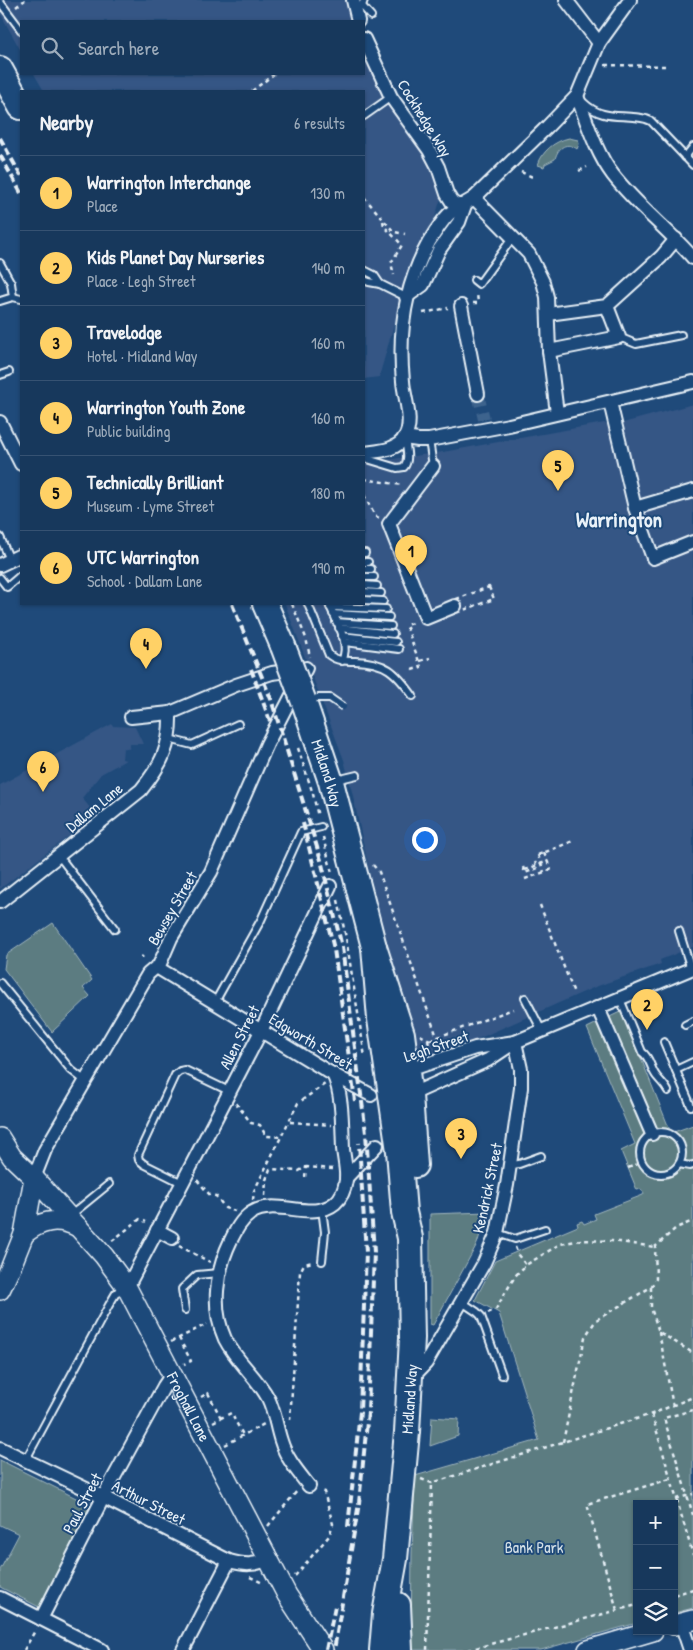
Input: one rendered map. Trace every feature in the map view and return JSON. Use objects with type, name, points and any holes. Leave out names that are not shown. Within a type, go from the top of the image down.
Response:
[{"type":"highway","points":[[0,69],[20,105]]},
{"type":"highway","name":"Midland Way","points":[[265,605],[282,646],[310,704],[331,782],[374,947],[380,1019],[394,1087],[404,1212],[410,1238],[412,1338],[404,1472],[395,1559],[384,1614],[382,1650]]},
{"type":"highway","name":"Midland Way","points":[[395,1559],[400,1650]]},
{"type":"street","points":[[566,0],[599,43]]},
{"type":"street","points":[[365,452],[393,447],[404,438],[409,422],[402,372],[403,315],[406,297],[414,272],[432,238],[450,213],[469,201],[577,96],[599,43],[630,0]]},
{"type":"street","name":"Cockhedge Way","points":[[365,42],[391,97],[429,150],[452,202],[457,206],[469,201]]},
{"type":"street","points":[[577,96],[600,153],[612,174],[636,202],[676,239],[693,258]]},
{"type":"street","points":[[469,201],[514,236],[537,267],[547,297],[549,356],[557,413]]},
{"type":"street","points":[[548,314],[607,306],[661,257],[676,239]]},
{"type":"street","points":[[462,306],[478,394]]},
{"type":"street","points":[[549,356],[619,337],[607,306]]},
{"type":"street","points":[[404,438],[429,440],[485,424],[557,413],[693,382]]},
{"type":"street","points":[[610,402],[635,508],[653,558],[693,542]]},
{"type":"street","points":[[0,422],[20,462]]},
{"type":"street","points":[[434,466],[389,524],[426,618],[455,606]]},
{"type":"street","points":[[635,508],[693,491]]},
{"type":"street","name":"Bewsey Street","points":[[34,1178],[45,1150],[84,1080],[150,970],[158,968],[171,938],[211,872],[267,744],[306,668],[272,673],[236,685],[170,713]]},
{"type":"street","points":[[131,717],[170,713]]},
{"type":"street","name":"Dallam Lane","points":[[0,902],[142,790],[160,765],[169,739],[170,713]]},
{"type":"street","name":"Allen Street","points":[[126,1286],[158,1229],[261,1030],[332,883]]},
{"type":"street","name":"Edgworth Street","points":[[158,968],[261,1030],[330,1080],[394,1087]]},
{"type":"street","name":"Legh Street","points":[[394,1087],[488,1060],[515,1042],[692,970]]},
{"type":"street","points":[[598,1008],[652,1134]]},
{"type":"street","name":"Legh Street","points":[[394,1087],[475,1048],[515,1042]]},
{"type":"street","name":"Kendrick Street","points":[[411,1379],[426,1363],[462,1302],[484,1262],[497,1233],[511,1165],[521,1078],[515,1042]]},
{"type":"street","points":[[307,1483],[287,1456],[281,1442],[271,1404],[259,1383],[234,1353],[226,1340],[218,1318],[217,1299],[222,1259],[241,1222],[256,1211],[322,1210],[328,1208],[339,1199],[345,1188],[346,1174],[338,1092],[330,1080]]},
{"type":"street","name":"Froghall Lane","points":[[0,1138],[12,1157],[34,1178],[70,1222],[99,1251],[126,1286],[268,1558],[289,1588],[323,1650]]},
{"type":"street","points":[[346,1174],[377,1145]]},
{"type":"street","points":[[0,1290],[6,1267],[24,1234],[34,1178]]},
{"type":"street","points":[[24,1234],[44,1223],[56,1220],[70,1222]]},
{"type":"street","points":[[158,1229],[176,1243]]},
{"type":"street","name":"Paul Street","points":[[41,1619],[103,1497],[172,1373]]},
{"type":"street","name":"Arthur Street","points":[[0,1448],[103,1497],[229,1561],[252,1565],[268,1558]]},
{"type":"street","points":[[183,1650],[229,1561]]},
{"type":"street","points":[[0,1598],[102,1650]]},
{"type":"street","points":[[683,1623],[690,1650]]},
{"type":"street","points":[[588,1650],[639,1635]]},
{"type":"lane","points":[[0,2],[20,29]]},
{"type":"lane","points":[[358,8],[371,16]]},
{"type":"lane","points":[[577,96],[592,110],[602,115],[650,121],[693,165]]},
{"type":"lane","points":[[365,115],[391,97]]},
{"type":"lane","points":[[685,157],[693,147]]},
{"type":"lane","points":[[474,280],[478,284],[514,236]]},
{"type":"lane","points":[[0,263],[11,283],[13,297]]},
{"type":"lane","points":[[365,270],[374,275],[380,284]]},
{"type":"lane","points":[[365,280],[380,284],[406,297]]},
{"type":"lane","points":[[0,302],[13,297],[20,299]]},
{"type":"lane","points":[[619,337],[636,344],[681,335]]},
{"type":"lane","points":[[0,375],[10,372]]},
{"type":"lane","points":[[365,458],[397,468],[404,467],[407,460],[404,438]]},
{"type":"lane","points":[[429,440],[434,466]]},
{"type":"lane","points":[[0,537],[15,559]]},
{"type":"lane","points":[[365,569],[372,569]]},
{"type":"lane","points":[[0,578],[7,587],[20,576]]},
{"type":"lane","points":[[365,577],[374,578]]},
{"type":"lane","points":[[365,585],[377,586]]},
{"type":"lane","points":[[365,592],[381,593]]},
{"type":"lane","points":[[365,600],[383,601]]},
{"type":"lane","points":[[308,605],[329,655],[342,661],[379,664],[399,677],[413,696]]},
{"type":"lane","points":[[342,661],[345,654],[343,639],[330,605],[386,609]]},
{"type":"lane","points":[[333,614],[389,617]]},
{"type":"lane","points":[[338,625],[391,626]]},
{"type":"lane","points":[[338,625],[393,634]]},
{"type":"lane","points":[[343,639],[396,642]]},
{"type":"lane","points":[[343,639],[399,649]]},
{"type":"lane","points":[[310,704],[330,698],[343,707]]},
{"type":"lane","points":[[169,739],[192,745],[238,724]]},
{"type":"lane","points":[[331,782],[357,775]]},
{"type":"lane","points":[[215,1002],[261,920],[301,832],[321,827]]},
{"type":"lane","points":[[59,856],[114,929]]},
{"type":"lane","points":[[680,931],[692,970]]},
{"type":"lane","points":[[0,984],[71,1070],[84,1080]]},
{"type":"lane","points":[[525,998],[542,1031]]},
{"type":"lane","points":[[620,999],[642,1052],[648,1056],[656,1076],[664,1083],[668,1091]]},
{"type":"lane","points":[[685,1025],[693,1021]]},
{"type":"lane","points":[[664,1042],[691,1106]]},
{"type":"lane","points":[[676,1070],[693,1062]]},
{"type":"lane","points":[[182,1183],[144,1164],[138,1155],[175,1075],[185,1070],[229,1092]]},
{"type":"lane","points":[[665,1133],[677,1139],[682,1151],[679,1164],[669,1172],[663,1174],[651,1171],[643,1162],[641,1156],[643,1144],[652,1134],[665,1133]]},
{"type":"lane","points":[[511,1165],[541,1156]]},
{"type":"lane","points":[[679,1164],[693,1165]]},
{"type":"lane","points":[[70,1222],[109,1184]]},
{"type":"lane","points":[[322,1210],[325,1232],[322,1261]]},
{"type":"lane","points":[[497,1233],[515,1239],[545,1229]]},
{"type":"lane","points":[[185,1310],[182,1289],[197,1275],[220,1270]]},
{"type":"lane","points":[[26,1461],[109,1304],[116,1293],[126,1286]]},
{"type":"lane","points":[[462,1302],[481,1316],[502,1375]]},
{"type":"path","points":[[605,65],[667,66]]},
{"type":"path","points":[[253,90],[273,75]]},
{"type":"path","points":[[579,171],[587,167]]},
{"type":"path","points":[[520,172],[535,178]]},
{"type":"path","points":[[365,198],[394,232],[404,234]]},
{"type":"path","points":[[383,221],[384,226],[402,245],[391,263]]},
{"type":"path","points":[[389,258],[394,275]]},
{"type":"path","points":[[423,313],[442,310]]},
{"type":"path","points":[[365,479],[417,488]]},
{"type":"path","points":[[365,498],[375,516],[389,524]]},
{"type":"path","points":[[440,605],[489,587],[494,592],[494,599],[444,618]]},
{"type":"path","points":[[412,670],[421,666],[406,625],[426,618]]},
{"type":"path","points":[[420,662],[430,658]]},
{"type":"path","points":[[297,743],[313,794],[332,883]]},
{"type":"path","points":[[538,855],[574,841]]},
{"type":"path","points":[[526,879],[552,870],[544,853]]},
{"type":"path","points":[[538,855],[536,856],[539,864]]},
{"type":"path","points":[[538,855],[544,872]]},
{"type":"path","points":[[535,862],[538,868],[530,869],[525,873],[524,868],[539,864],[548,861]]},
{"type":"path","points":[[370,862],[379,872],[437,1037]]},
{"type":"path","points":[[530,869],[532,877]]},
{"type":"path","points":[[338,899],[366,1062]]},
{"type":"path","points":[[540,905],[574,993]]},
{"type":"path","points":[[428,1040],[513,1009]]},
{"type":"path","points":[[256,1211],[253,1200],[254,1191],[298,1103],[330,1080]]},
{"type":"path","points":[[229,1092],[250,1123],[260,1125],[266,1136],[282,1138]]},
{"type":"path","points":[[290,1122],[342,1126]]},
{"type":"path","points":[[628,1168],[643,1162]]},
{"type":"path","points":[[256,1211],[270,1169],[299,1171],[306,1167],[346,1174]]},
{"type":"path","points":[[305,1177],[306,1167]]},
{"type":"path","points":[[196,1179],[210,1195],[216,1196],[225,1208],[256,1211]]},
{"type":"path","points":[[99,1251],[140,1219],[158,1229]]},
{"type":"path","points":[[563,1442],[585,1337],[596,1320],[651,1287],[656,1279],[655,1248],[676,1228],[693,1221]]},
{"type":"path","points":[[515,1239],[518,1255],[526,1265]]},
{"type":"path","points":[[481,1316],[496,1310],[515,1276],[526,1265],[560,1244],[581,1240],[612,1241],[655,1248]]},
{"type":"path","points":[[176,1243],[220,1270]]},
{"type":"path","points":[[289,1424],[300,1272],[304,1264],[322,1261]]},
{"type":"path","points":[[651,1287],[651,1308],[659,1332],[673,1406]]},
{"type":"path","points":[[159,1348],[218,1318]]},
{"type":"path","points":[[659,1332],[693,1353]]},
{"type":"path","points":[[172,1373],[191,1360],[179,1338]]},
{"type":"path","points":[[196,1400],[208,1394],[221,1418]]},
{"type":"path","points":[[404,1472],[432,1482],[652,1414],[693,1397]]},
{"type":"path","points":[[693,1410],[664,1418],[693,1515]]},
{"type":"path","points":[[201,1429],[231,1413],[243,1435]]},
{"type":"path","points":[[652,1414],[674,1497],[693,1555]]},
{"type":"path","points":[[213,1452],[276,1418]]},
{"type":"path","points":[[617,1610],[587,1504],[670,1479]]},
{"type":"path","points":[[427,1650],[432,1482]]},
{"type":"path","points":[[229,1561],[236,1571],[289,1588],[329,1536],[333,1524],[324,1492],[307,1483],[258,1538]]},
{"type":"path","points":[[674,1497],[693,1494]]},
{"type":"path","points":[[678,1594],[693,1590]]},
{"type":"path","points":[[468,1650],[633,1606]]},
{"type":"path","points":[[24,1650],[41,1619]]},
{"type":"shaded area","points":[[0,0],[349,0],[358,20],[20,20],[20,49],[0,13]]},
{"type":"shaded area","points":[[365,36],[389,89],[443,192],[429,236],[404,290],[379,377],[365,379],[365,90],[43,90],[35,75],[365,75]]},
{"type":"shaded area","points":[[693,404],[693,947],[660,960],[661,964],[595,987],[412,1068],[344,760],[285,605],[365,605],[365,463],[443,452],[604,423],[608,425],[619,424]]},
{"type":"shaded area","points":[[112,724],[113,726],[135,727],[143,744],[130,744],[129,749],[123,748],[122,759],[126,760],[101,774],[82,798],[96,815],[0,889],[0,785]]},
{"type":"green space","points":[[569,138],[578,140],[577,149],[566,145],[563,146],[558,151],[555,159],[545,164],[544,167],[538,165],[550,147]]},
{"type":"green space","points":[[53,923],[92,980],[83,988],[90,996],[52,1032],[4,969],[6,955]]},
{"type":"green space","name":"Bank Park","points":[[622,1011],[671,1133],[693,1125],[693,1608],[678,1612],[678,1500],[633,1500],[633,1624],[541,1650],[413,1650],[411,1646],[412,1552],[415,1476],[539,1440],[499,1313],[475,1300],[495,1261],[578,1226],[577,1223],[582,1221],[584,1224],[596,1219],[594,1214],[644,1193],[641,1189],[637,1190],[621,1151],[635,1144],[587,1028]]},
{"type":"green space","points":[[487,1212],[477,1244],[433,1325],[430,1324],[430,1214]]},
{"type":"green space","points":[[432,1417],[459,1419],[458,1436],[430,1446]]},
{"type":"green space","points":[[0,1460],[90,1505],[41,1608],[0,1587],[0,1570],[19,1534],[0,1525]]},
{"type":"tunnel","points":[[478,394],[484,419]]},
{"type":"railway","points":[[0,138],[20,174]]},
{"type":"railway","points":[[0,155],[20,191]]},
{"type":"railway","points":[[232,605],[271,699],[321,860],[342,947],[366,1133],[374,1252],[368,1412],[359,1503],[334,1650]]},
{"type":"railway","points":[[251,669],[270,721]]},
{"type":"railway","points":[[303,823],[334,949],[355,1101]]},
{"type":"railway","points":[[348,1527],[360,1412],[366,1252],[359,1143]]},
{"type":"railway","points":[[326,1650],[335,1606]]},
{"type":"place","name":"Technically Brilliant","points":[[558,491]]},
{"type":"place","name":"Warrington Interchange","points":[[411,576]]},
{"type":"place","name":"Warrington Youth Zone","points":[[146,669]]},
{"type":"place","name":"UTC Warrington","points":[[43,792]]},
{"type":"place","name":"Kids Planet Day Nurseries","points":[[647,1030]]},
{"type":"place","name":"Travelodge","points":[[461,1159]]},
{"type":"district","name":"Warrington","points":[[619,519]]}]
